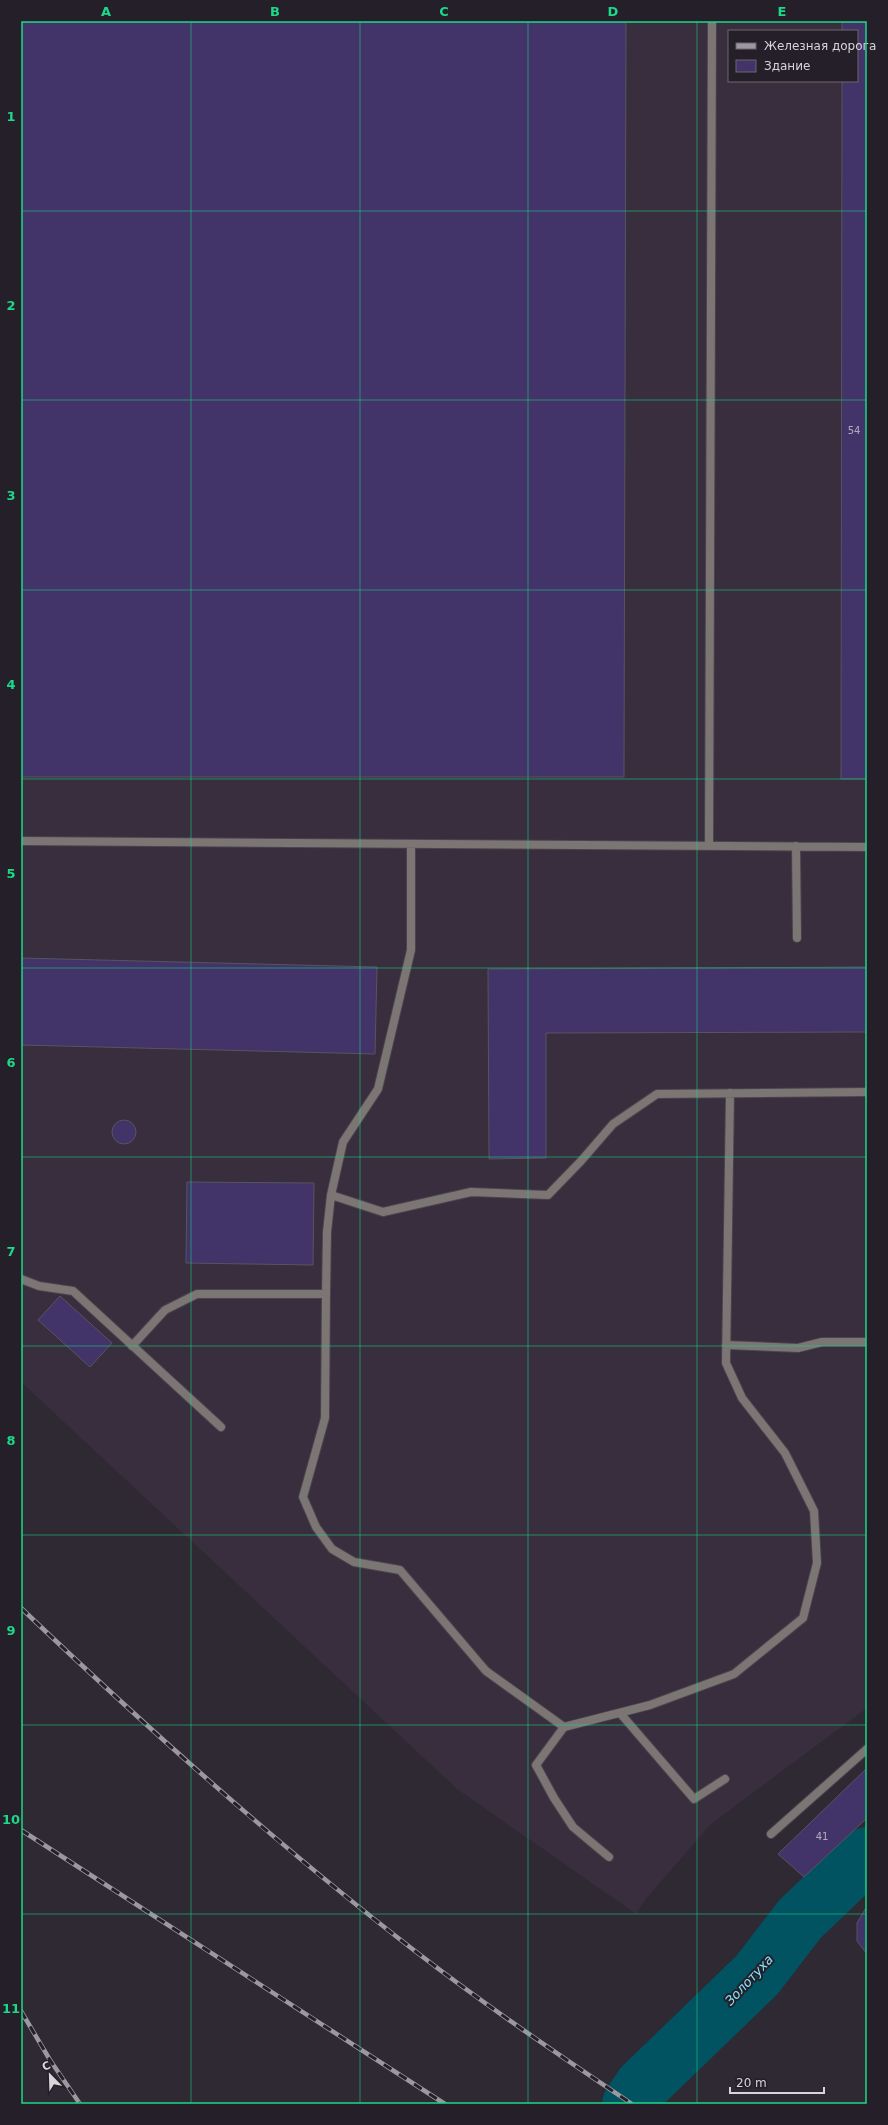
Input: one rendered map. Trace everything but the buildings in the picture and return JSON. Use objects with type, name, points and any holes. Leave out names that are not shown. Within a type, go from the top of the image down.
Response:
[{"type":"lane","points":[[710,846],[712,21]]},
{"type":"lane","points":[[21,841],[867,847]]},
{"type":"lane","points":[[411,844],[411,950],[378,1089],[343,1142],[331,1195],[327,1232],[326,1418],[303,1497],[316,1527],[332,1550],[354,1562],[400,1570],[486,1671],[564,1727]]},
{"type":"lane","points":[[796,846],[797,938]]},
{"type":"lane","points":[[331,1195],[383,1212],[472,1192],[548,1195],[581,1161],[613,1124],[657,1094],[867,1092]]},
{"type":"lane","points":[[609,1857],[573,1827],[554,1798],[536,1765],[564,1727],[650,1705],[734,1674],[803,1618],[817,1564],[814,1511],[785,1453],[742,1398],[726,1363],[730,1093]]},
{"type":"lane","points":[[21,1279],[38,1286],[73,1291],[221,1427]]},
{"type":"lane","points":[[132,1346],[165,1310],[196,1294],[326,1294]]},
{"type":"lane","points":[[726,1345],[798,1348],[822,1342],[867,1342]]},
{"type":"lane","points":[[620,1713],[694,1800],[725,1779]]},
{"type":"lane","points":[[771,1834],[867,1749]]},
{"type":"shaded area","points":[[21,21],[867,21],[867,1708],[711,1824],[645,1900],[636,1914],[457,1789],[21,1382]]},
{"type":"waterway","name":"Золотуха","points":[[630,2104],[642,2086],[757,1975],[800,1919],[867,1855]]},
{"type":"railway","points":[[21,1608],[116,1697],[214,1785],[313,1870],[468,1991],[632,2104]]},
{"type":"railway","points":[[21,1830],[445,2104]]},
{"type":"railway","points":[[21,2011],[50,2060],[80,2104]]}]
